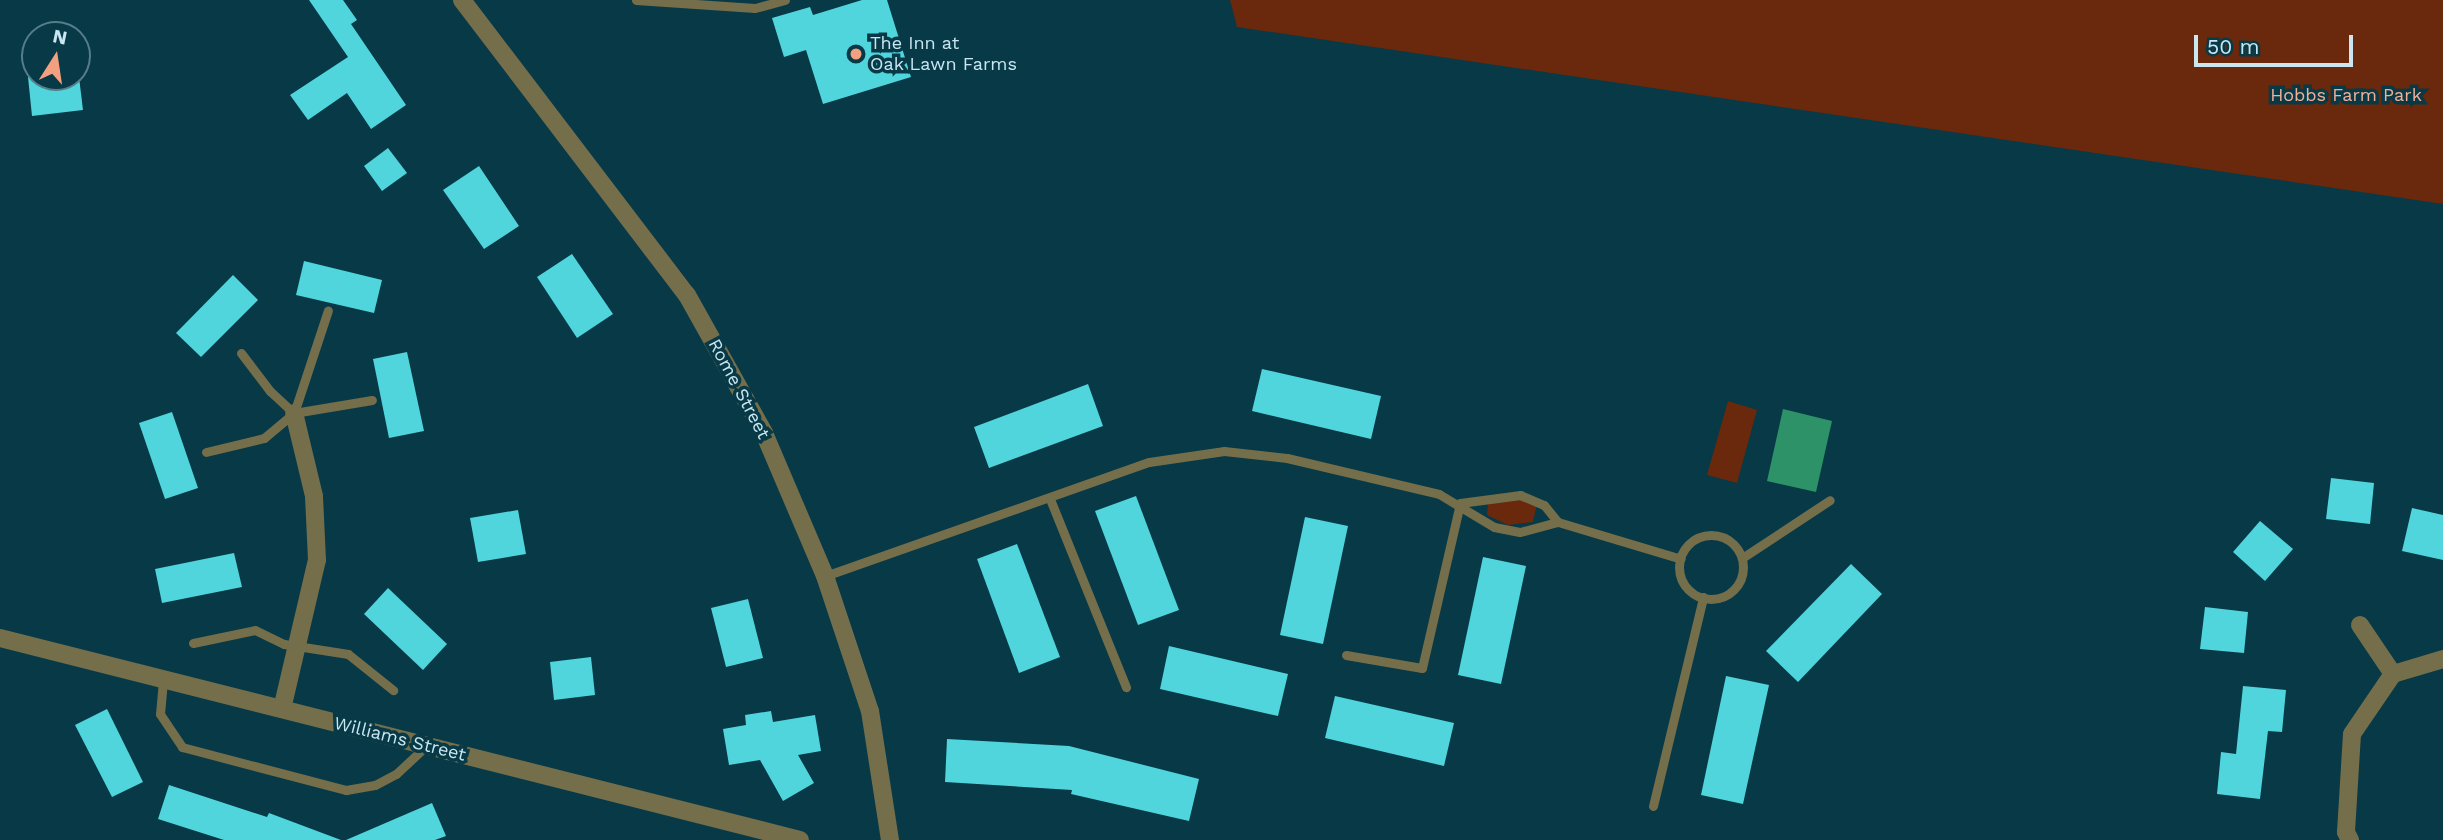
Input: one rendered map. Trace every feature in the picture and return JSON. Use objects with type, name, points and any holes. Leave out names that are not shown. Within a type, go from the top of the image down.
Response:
[{"type":"street","name":"Rome Street","points":[[462,0],[687,295],[781,469],[825,576],[870,711],[890,840]]},
{"type":"street","points":[[282,709],[299,647],[317,560],[317,527],[294,413]]},
{"type":"street","points":[[2360,625],[2393,674]]},
{"type":"street","name":"Williams Street","points":[[0,638],[800,840]]},
{"type":"street","points":[[2350,840],[2346,832],[2352,733],[2393,674],[2443,659]]},
{"type":"lane","points":[[636,0],[755,8],[785,0]]},
{"type":"lane","points":[[294,413],[328,310]]},
{"type":"lane","points":[[241,353],[270,391],[294,413]]},
{"type":"lane","points":[[206,452],[264,438],[294,413],[372,400]]},
{"type":"lane","points":[[825,576],[1149,462],[1224,451],[1287,458],[1460,503],[1494,527],[1520,532],[1558,522],[1681,559]]},
{"type":"lane","points":[[1460,503],[1520,495],[1544,505],[1558,522]]},
{"type":"lane","points":[[1050,499],[1126,688]]},
{"type":"lane","points":[[1742,558],[1830,500]]},
{"type":"lane","points":[[1346,655],[1422,668],[1460,503]]},
{"type":"lane","points":[[1709,534],[1730,541],[1742,558],[1743,570],[1734,590],[1714,599],[1694,595],[1681,580],[1681,559],[1689,543],[1709,534]]},
{"type":"lane","points":[[1654,806],[1703,597]]},
{"type":"lane","points":[[193,643],[255,630],[299,647],[348,654],[393,690]]},
{"type":"lane","points":[[163,680],[159,714],[182,747],[346,790],[375,785],[396,774],[425,747]]},
{"type":"green space","name":"Hobbs Farm Park","points":[[1230,0],[2443,0],[2443,204],[1237,27]]},
{"type":"green space","points":[[1728,401],[1757,410],[1737,483],[1707,475]]},
{"type":"green space","points":[[1522,499],[1537,504],[1533,522],[1508,525],[1487,515],[1488,503]]},
{"type":"shaded area","points":[[1783,409],[1832,421],[1816,492],[1767,481]]},
{"type":"building","points":[[309,0],[343,0],[357,20],[351,24],[406,105],[371,129],[347,93],[308,120],[290,95],[348,57]]},
{"type":"building","name":"The Inn at Oak Lawn Farms","points":[[862,0],[887,0],[911,77],[823,104],[806,50],[784,57],[772,18],[810,7],[813,15]]},
{"type":"building","points":[[29,91],[81,91],[83,110],[32,116]]},
{"type":"building","points":[[388,148],[407,173],[382,191],[364,166]]},
{"type":"building","points":[[479,166],[519,226],[484,249],[443,190]]},
{"type":"building","points":[[572,254],[613,314],[577,338],[537,277]]},
{"type":"building","points":[[304,261],[382,280],[374,313],[296,295]]},
{"type":"building","points":[[233,275],[258,300],[201,357],[176,333]]},
{"type":"building","points":[[407,352],[424,431],[389,438],[373,359]]},
{"type":"building","points":[[1262,369],[1381,396],[1371,439],[1252,411]]},
{"type":"building","points":[[1088,384],[1103,426],[989,468],[974,427]]},
{"type":"building","points":[[172,412],[198,488],[165,499],[139,423]]},
{"type":"building","points":[[2331,478],[2374,483],[2370,524],[2326,519]]},
{"type":"building","points":[[1136,496],[1179,610],[1138,625],[1095,511]]},
{"type":"building","points":[[2412,508],[2443,515],[2443,560],[2402,551]]},
{"type":"building","points":[[518,510],[526,554],[478,562],[470,518]]},
{"type":"building","points":[[1305,517],[1348,526],[1323,644],[1280,635]]},
{"type":"building","points":[[2260,521],[2293,549],[2265,581],[2233,552]]},
{"type":"building","points":[[1017,544],[1060,657],[1019,673],[977,559]]},
{"type":"building","points":[[234,553],[242,587],[162,603],[155,569]]},
{"type":"building","points":[[1483,557],[1526,566],[1501,684],[1458,675]]},
{"type":"building","points":[[1851,564],[1882,594],[1798,682],[1766,651]]},
{"type":"building","points":[[388,588],[447,644],[423,670],[364,614]]},
{"type":"building","points":[[748,599],[763,658],[726,667],[711,608]]},
{"type":"building","points":[[2205,607],[2248,612],[2244,653],[2200,649]]},
{"type":"building","points":[[1169,646],[1288,674],[1278,716],[1160,689]]},
{"type":"building","points":[[591,657],[595,695],[554,700],[550,662]]},
{"type":"building","points":[[1726,676],[1769,685],[1743,804],[1701,795]]},
{"type":"building","points":[[2243,686],[2286,690],[2282,732],[2268,731],[2260,799],[2217,794],[2221,752],[2236,754]]},
{"type":"building","points":[[1335,696],[1454,723],[1444,766],[1325,738]]},
{"type":"building","points":[[107,709],[143,782],[112,797],[75,725]]},
{"type":"building","points":[[771,711],[773,722],[815,715],[821,751],[798,755],[814,783],[783,801],[760,760],[729,765],[723,729],[746,725],[745,715]]},
{"type":"building","points":[[947,739],[1069,746],[1199,779],[1189,821],[1071,794],[1072,790],[945,782]]},
{"type":"building","points":[[169,785],[267,817],[269,813],[341,840],[224,840],[158,819]]},
{"type":"building","points":[[432,803],[446,836],[435,840],[346,840]]},
{"type":"place","name":"The Inn at Oak Lawn Farms","points":[[856,54]]}]
